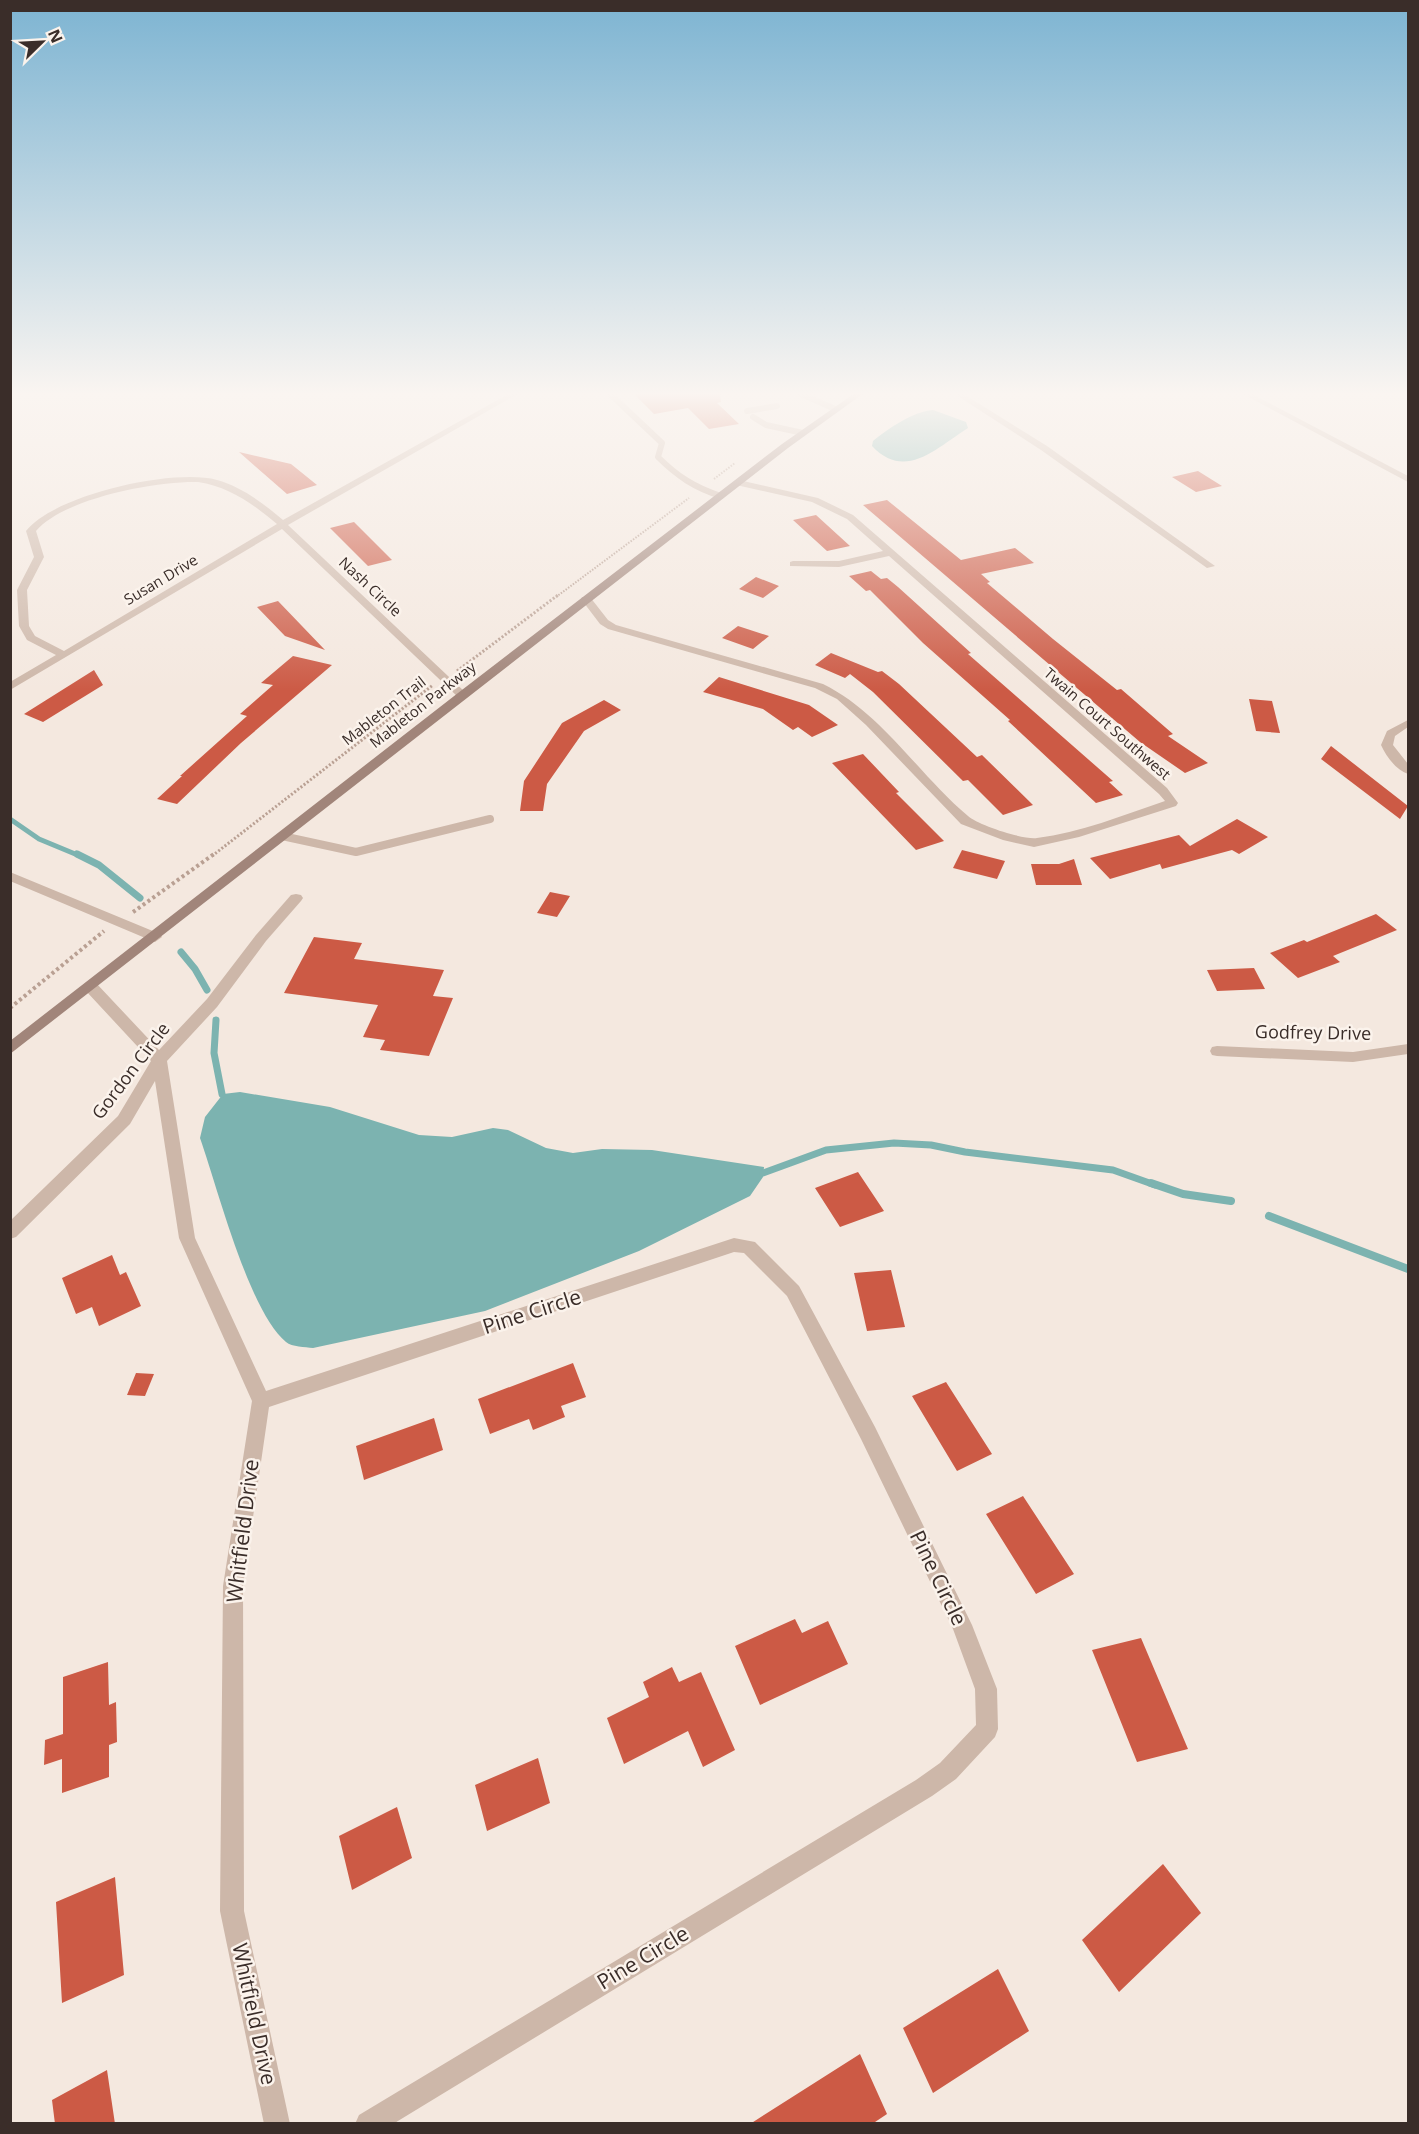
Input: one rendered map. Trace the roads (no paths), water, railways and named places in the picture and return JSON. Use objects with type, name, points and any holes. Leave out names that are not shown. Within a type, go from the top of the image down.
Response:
[{"type":"main road","name":"Mableton Parkway","points":[[10,1049],[462,694],[726,493]]},
{"type":"street","name":"Nash Circle","points":[[64,655],[31,638],[24,626],[22,590],[39,557],[31,531],[38,520],[67,506],[113,493]]},
{"type":"street","name":"Nash Circle","points":[[236,493],[282,525],[462,694]]},
{"type":"street","name":"Susan Drive","points":[[10,687],[339,493]]},
{"type":"street","name":"Twain Court Southwest","points":[[586,599],[604,622],[626,631],[819,686],[841,697],[870,723],[965,820],[1006,837],[1034,843],[1075,834],[1172,803],[1163,791],[839,510],[814,500],[781,493]]},
{"type":"street","points":[[1107,493],[1210,566]]},
{"type":"street","points":[[794,564],[839,564],[888,553]]},
{"type":"street","points":[[1408,723],[1388,735],[1385,742],[1386,748],[1408,770]]},
{"type":"street","points":[[10,876],[155,937]]},
{"type":"street","name":"Gordon Circle","points":[[10,1232],[124,1120],[159,1060],[212,1003],[261,938],[296,898]]},
{"type":"street","points":[[91,987],[159,1060],[187,1238],[261,1401]]},
{"type":"street","name":"Godfrey Drive","points":[[1217,1051],[1353,1057],[1408,1049]]},
{"type":"street","name":"Pine Circle","points":[[261,1401],[734,1245],[749,1246],[793,1291],[858,1412],[962,1625],[986,1689],[987,1729],[948,1771],[924,1788],[368,2124]]},
{"type":"street","name":"Whitfield Drive","points":[[261,1401],[233,1586],[232,1911],[277,2124]]},
{"type":"lane","points":[[709,493],[722,496]]},
{"type":"lane","points":[[282,836],[356,852],[490,819]]},
{"type":"water","points":[[240,1092],[330,1107],[419,1135],[452,1137],[493,1128],[508,1130],[546,1148],[573,1153],[602,1149],[652,1150],[764,1167],[763,1177],[750,1196],[639,1251],[485,1311],[313,1348],[292,1345],[272,1327],[247,1277],[200,1138],[205,1117],[223,1094]]},
{"type":"waterway","points":[[10,819],[39,839],[80,856]]},
{"type":"waterway","points":[[77,854],[99,865],[140,898]]},
{"type":"waterway","points":[[181,952],[195,969],[207,990]]},
{"type":"waterway","points":[[216,1020],[214,1053],[222,1094]]},
{"type":"waterway","points":[[763,1173],[826,1150],[894,1143],[931,1145],[965,1152],[1113,1170],[1155,1185]]},
{"type":"waterway","points":[[1151,1183],[1183,1194],[1231,1201]]},
{"type":"waterway","points":[[1269,1216],[1408,1269]]}]
